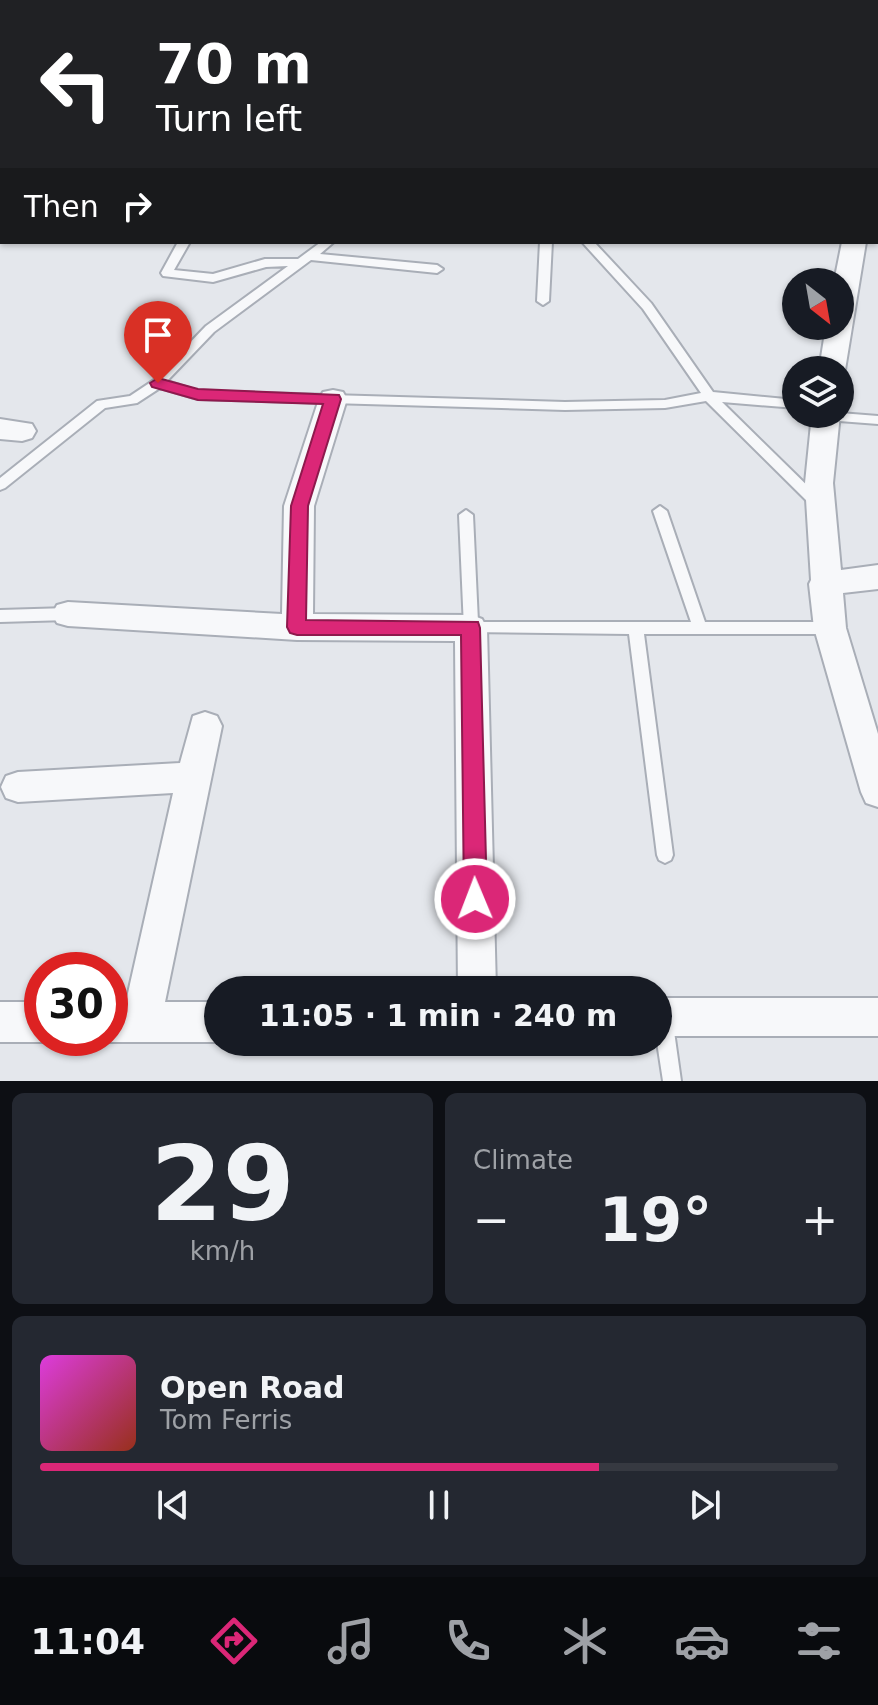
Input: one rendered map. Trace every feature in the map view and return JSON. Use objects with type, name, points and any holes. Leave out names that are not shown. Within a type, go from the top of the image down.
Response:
[{"type":"street","points":[[850,268],[854,244]]},
{"type":"street","points":[[297,627],[299,506],[333,399]]},
{"type":"street","points":[[825,428],[819,483],[824,584],[830,628],[878,792]]},
{"type":"street","points":[[824,584],[878,577]]},
{"type":"street","points":[[68,614],[297,627],[471,628],[477,976]]},
{"type":"street","points":[[128,1011],[194,777],[205,726]]},
{"type":"street","points":[[18,787],[194,777]]},
{"type":"street","points":[[672,1016],[878,1017]]},
{"type":"street","points":[[0,1022],[24,1022]]},
{"type":"street","points":[[128,1022],[204,1022]]},
{"type":"lane","points":[[183,244],[167,273],[213,278],[265,263],[305,259],[437,269]]},
{"type":"lane","points":[[0,485],[102,404],[133,400],[158,383],[210,329],[325,244]]},
{"type":"lane","points":[[543,301],[546,244]]},
{"type":"lane","points":[[590,244],[647,306],[709,396],[820,505]]},
{"type":"lane","points":[[158,383],[198,395],[565,406],[665,404],[709,396],[782,403]]},
{"type":"lane","points":[[854,418],[878,420]]},
{"type":"lane","points":[[660,511],[700,628]]},
{"type":"lane","points":[[466,515],[471,628],[830,628]]},
{"type":"lane","points":[[0,616],[68,614]]},
{"type":"lane","points":[[636,628],[665,855]]},
{"type":"lane","points":[[667,1056],[672,1081]]},
{"type":"route","points":[[158,383],[198,395],[333,399],[299,506],[297,627],[471,628],[475,899]]}]
